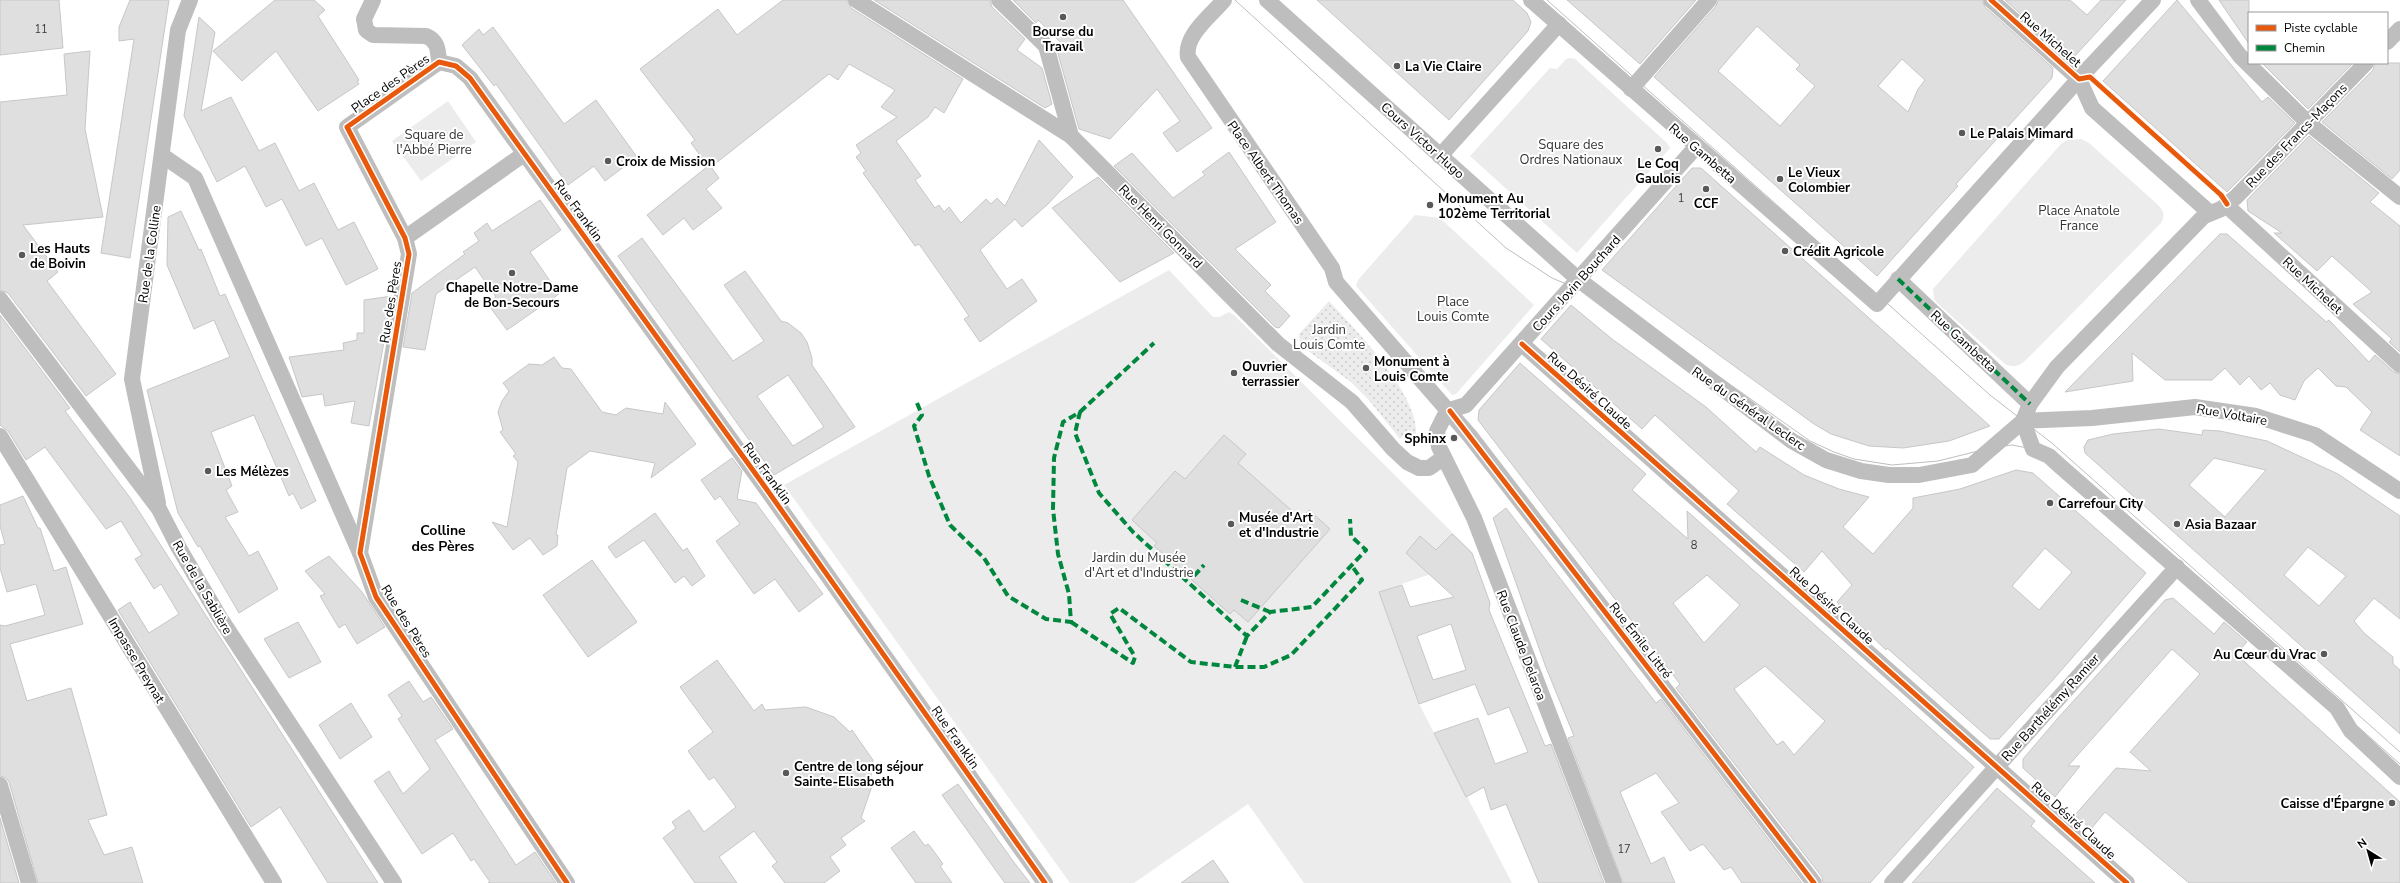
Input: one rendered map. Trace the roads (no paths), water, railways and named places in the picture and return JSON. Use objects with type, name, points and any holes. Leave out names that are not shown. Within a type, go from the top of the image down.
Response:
[{"type":"street","name":"Rue de la Colline","points":[[160,509],[132,379],[163,156],[178,30],[190,0]]},
{"type":"street","points":[[373,0],[364,19],[366,30],[374,35],[426,36],[432,39],[437,46],[439,62]]},
{"type":"street","name":"Rue Henri Gonnard","points":[[856,0],[1071,136],[1278,344],[1352,402],[1393,449],[1408,462],[1419,468],[1429,468],[1443,458]]},
{"type":"street","points":[[999,0],[1046,46],[1071,136]]},
{"type":"street","name":"Place Albert Thomas","points":[[1224,0],[1190,39],[1186,50],[1191,64],[1332,268],[1336,282],[1450,411]]},
{"type":"street","name":"Cours Victor Hugo","points":[[1267,0],[1579,280]]},
{"type":"street","name":"Rue Gambetta","points":[[1531,0],[1696,147],[1877,304],[1898,279],[2030,404]]},
{"type":"street","points":[[1631,89],[1709,0]]},
{"type":"street","name":"Rue Michelet","points":[[1990,0],[2079,79],[2092,108],[2210,213]]},
{"type":"street","points":[[1898,279],[2079,79],[2153,0]]},
{"type":"street","points":[[2198,0],[2240,56],[2248,64]]},
{"type":"street","points":[[1440,156],[1558,24]]},
{"type":"street","points":[[2388,41],[2400,29]]},
{"type":"street","name":"Place des Pères","points":[[405,238],[347,127],[439,62],[456,66],[470,78]]},
{"type":"street","points":[[2248,64],[2308,123],[2400,197]]},
{"type":"street","name":"Rue des Francs-Maçons","points":[[2226,206],[2365,64]]},
{"type":"street","name":"Rue Franklin","points":[[470,78],[765,487],[1045,883]]},
{"type":"street","name":"Cours Jovin Bouchard","points":[[1450,411],[1465,406],[1522,344],[1696,147]]},
{"type":"street","points":[[405,238],[524,154]]},
{"type":"street","name":"Rue des Pères","points":[[163,156],[195,178],[360,553],[376,597],[567,883]]},
{"type":"street","points":[[2226,206],[2210,213],[2198,222],[2057,367],[2030,404],[2022,421],[2033,449],[2049,456],[2337,708],[2351,731],[2400,777]]},
{"type":"street","name":"Rue Michelet","points":[[2226,206],[2400,365]]},
{"type":"street","name":"Rue des Pères","points":[[360,553],[409,254],[405,238]]},
{"type":"street","name":"Rue du Général Leclerc","points":[[1579,280],[1792,441],[1826,460],[1861,471],[1889,475],[1919,475],[1972,465],[2022,421]]},
{"type":"street","name":"Rue de la Sablière","points":[[0,299],[160,509],[179,548],[220,618],[394,883]]},
{"type":"street","name":"Rue Désiré Claude","points":[[1522,344],[2127,883]]},
{"type":"street","name":"Rue Voltaire","points":[[2022,421],[2092,418],[2196,406],[2256,416],[2315,435],[2400,491]]},
{"type":"street","name":"Rue Claude Delaroa","points":[[1450,411],[1444,417],[1437,431],[1436,439],[1443,458],[1474,518],[1614,883]]},
{"type":"street","name":"Rue Émile Littré","points":[[1450,411],[1814,883]]},
{"type":"street","name":"Impasse Preynat","points":[[0,436],[274,883]]},
{"type":"street","name":"Rue Barthélémy Ramier","points":[[1892,883],[2177,567]]},
{"type":"street","points":[[0,785],[29,883]]},
{"type":"tram line","points":[[1235,0],[1506,248],[1552,278],[1597,297],[1639,320],[1810,441],[1854,459],[1892,465],[1938,461],[1994,447],[2012,445],[2033,449]]},
{"type":"tram line","points":[[1547,0],[1990,395],[2053,444],[2400,752]]},
{"type":"tram line","points":[[2337,708],[2400,764]]},
{"type":"place","name":"Bourse du Travail","points":[[1063,17]]},
{"type":"place","name":"La Vie Claire","points":[[1397,66]]},
{"type":"place","name":"Le Palais Mimard","points":[[1962,133]]},
{"type":"place","name":"Le Coq Gaulois","points":[[1658,149]]},
{"type":"place","name":"Croix de Mission","points":[[608,161]]},
{"type":"place","name":"Le Vieux Colombier","points":[[1780,179]]},
{"type":"place","name":"CCF","points":[[1706,189]]},
{"type":"place","name":"Monument Au 102ème Territorial","points":[[1430,205]]},
{"type":"place","name":"Crédit Agricole","points":[[1785,251]]},
{"type":"place","name":"Les Hauts de Boivin","points":[[22,255]]},
{"type":"place","name":"Chapelle Notre-Dame de Bon-Secours","points":[[512,273]]},
{"type":"place","name":"Monument à Louis Comte","points":[[1366,368]]},
{"type":"place","name":"Ouvrier terrassier","points":[[1234,373]]},
{"type":"place","name":"Sphinx","points":[[1454,438]]},
{"type":"place","name":"Les Mélèzes","points":[[208,471]]},
{"type":"place","name":"Carrefour City","points":[[2050,503]]},
{"type":"place","name":"Musée d'Art et d'Industrie","points":[[1231,524]]},
{"type":"place","name":"Asia Bazaar","points":[[2177,524]]},
{"type":"place","name":"Au Cœur du Vrac","points":[[2324,654]]},
{"type":"place","name":"Centre de long séjour Sainte-Elisabeth","points":[[786,773]]},
{"type":"place","name":"Caisse d'Épargne","points":[[2392,803]]},
{"type":"district","name":"Colline des Pères","points":[[443,538]]},
{"type":"park label","name":"Square de l'Abbé Pierre","points":[[434,142]]},
{"type":"park label","name":"Square des Ordres Nationaux","points":[[1571,152]]},
{"type":"park label","name":"Place Anatole France","points":[[2079,218]]},
{"type":"park label","name":"Place Louis Comte","points":[[1453,308]]},
{"type":"park label","name":"Jardin Louis Comte","points":[[1329,336]]},
{"type":"park label","name":"Jardin du Musée d'Art et d'Industrie","points":[[1139,564]]}]
